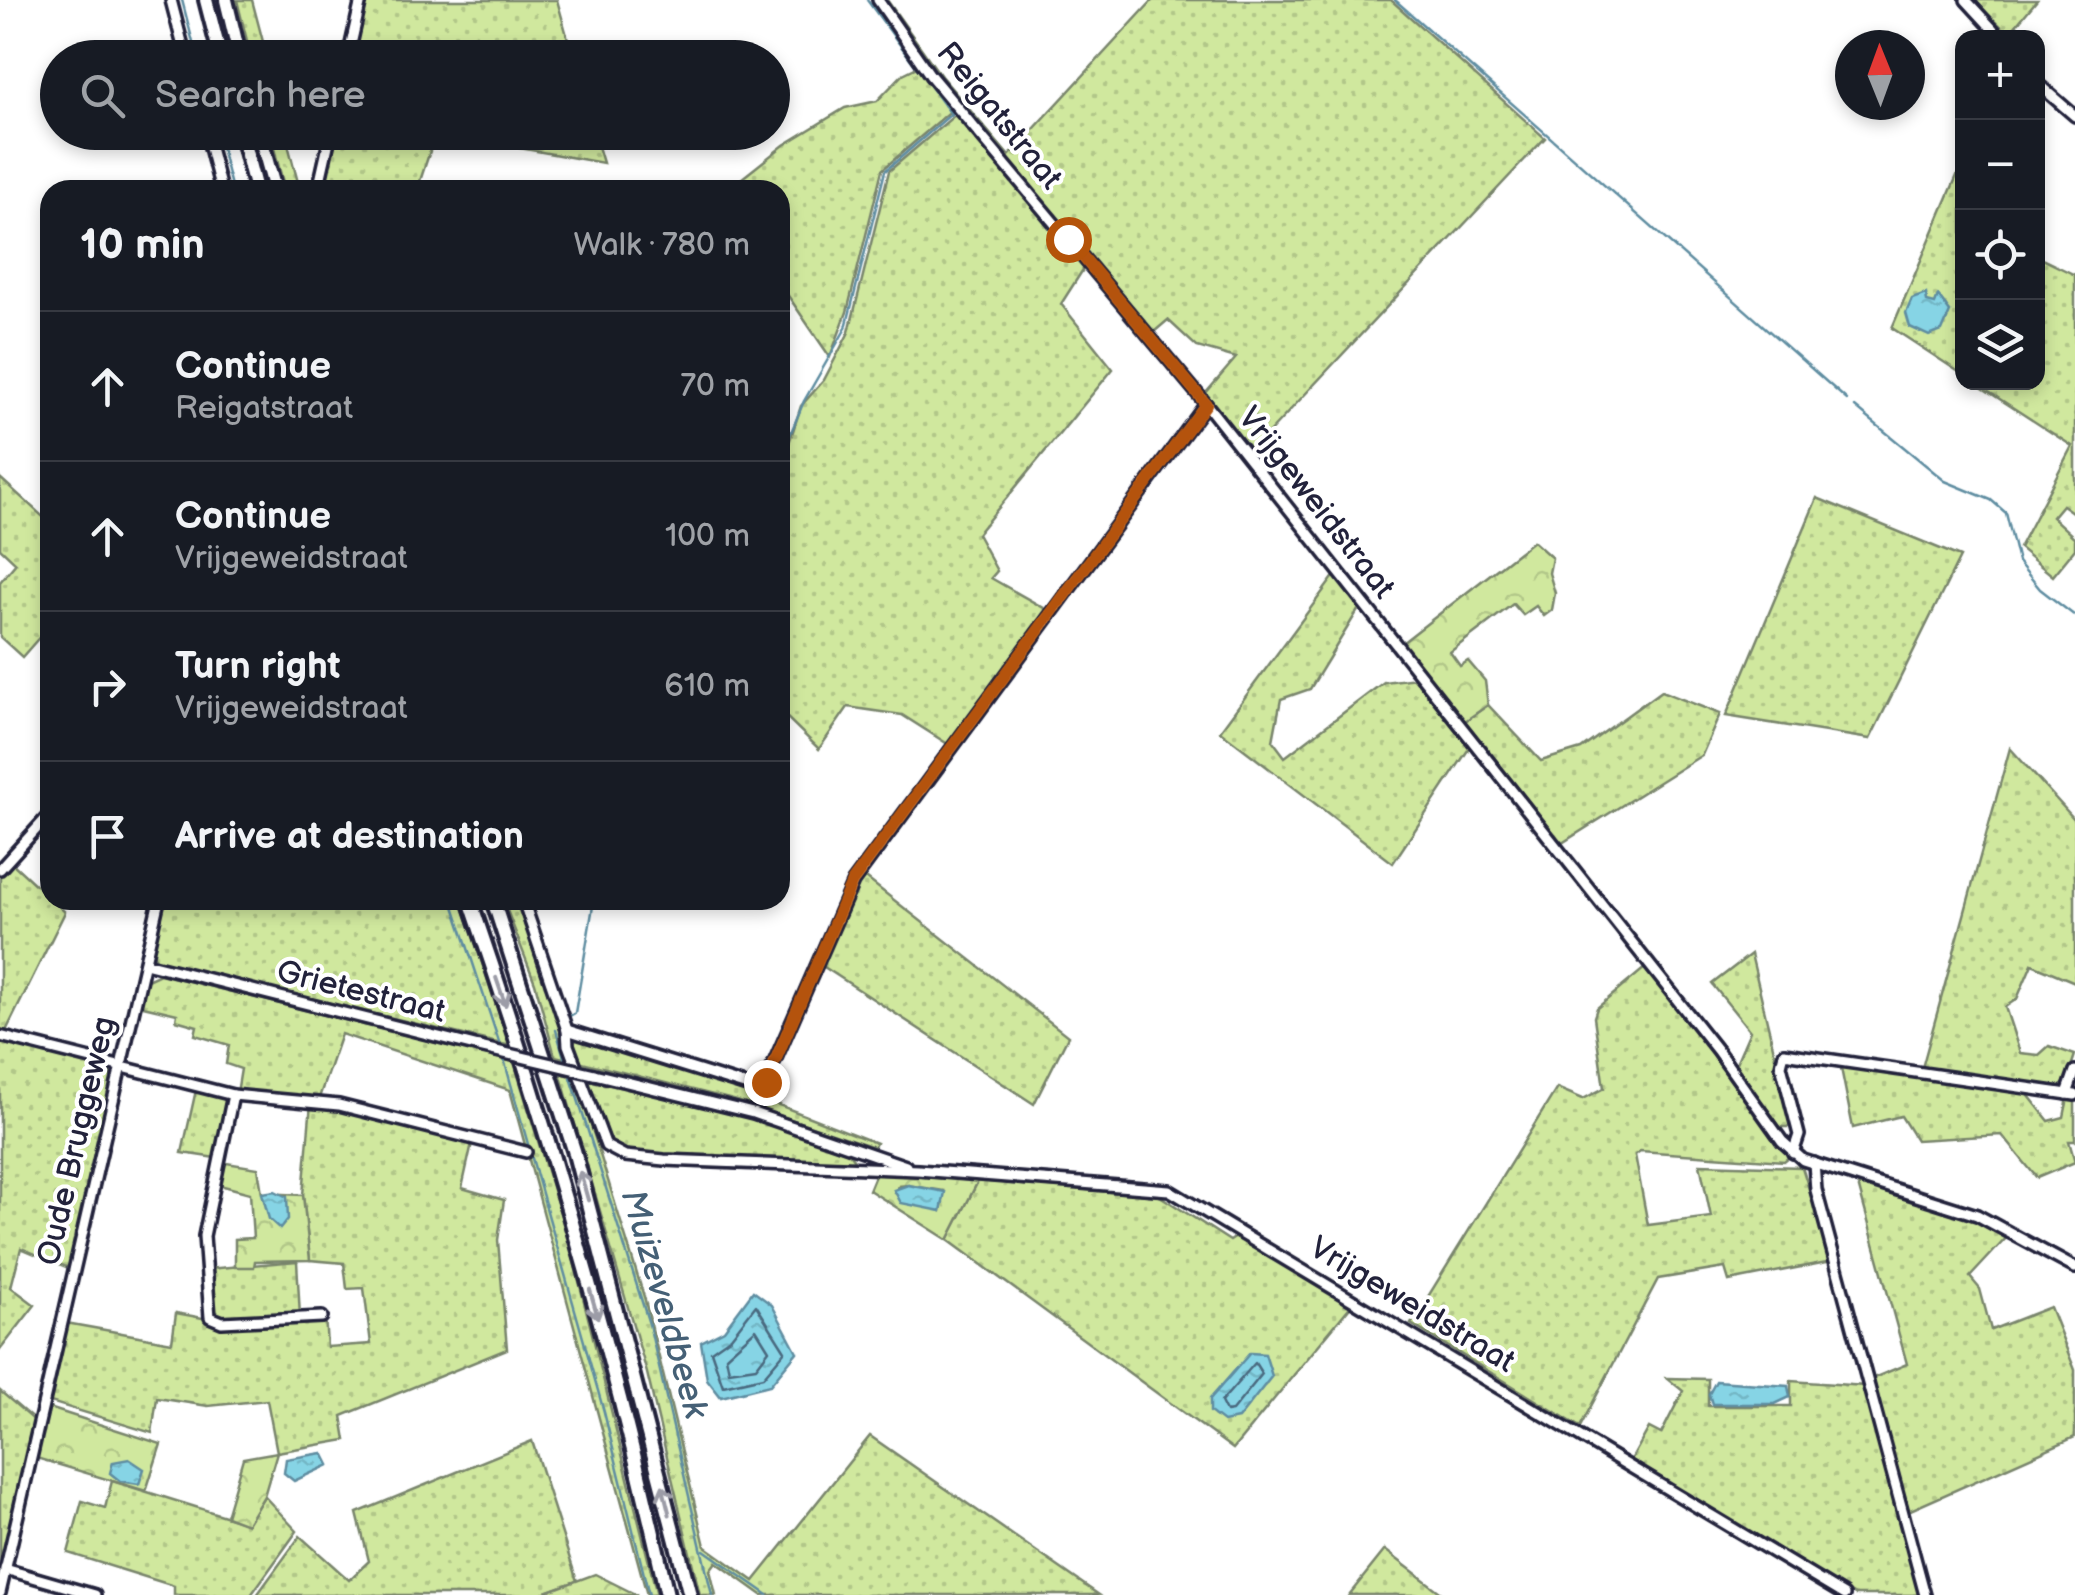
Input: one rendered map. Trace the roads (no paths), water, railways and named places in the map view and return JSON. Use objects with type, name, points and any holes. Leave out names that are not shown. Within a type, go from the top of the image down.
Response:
[{"type":"highway","points":[[206,0],[216,40]]},
{"type":"highway","points":[[226,0],[236,40]]},
{"type":"highway","points":[[245,150],[253,180]]},
{"type":"highway","points":[[264,150],[272,180]]},
{"type":"highway","points":[[473,910],[598,1316],[667,1595]]},
{"type":"highway","points":[[496,910],[574,1150],[690,1595]]},
{"type":"street","points":[[171,0],[181,40]]},
{"type":"street","points":[[352,40],[361,0]]},
{"type":"street","name":"Reigatstraat","points":[[878,0],[930,75],[1125,306]]},
{"type":"street","points":[[1966,0],[1994,30]]},
{"type":"street","points":[[2045,90],[2075,116]]},
{"type":"street","points":[[211,150],[218,180]]},
{"type":"street","points":[[320,180],[327,150]]},
{"type":"street","name":"Vrijgeweidstraat","points":[[1125,306],[1681,1004],[1793,1154]]},
{"type":"street","name":"Vrijgeweidstraat","points":[[567,1030],[757,1090],[766,1082],[852,882],[1206,404]]},
{"type":"street","points":[[0,869],[40,825]]},
{"type":"street","name":"Oude Bruggeweg","points":[[0,1593],[157,910]]},
{"type":"street","points":[[526,910],[567,1030]]},
{"type":"street","name":"Grietestraat","points":[[145,963],[566,1068]]},
{"type":"street","name":"Vrijgeweidstraat","points":[[567,1030],[585,1094],[612,1152],[664,1160],[918,1170],[1152,1188],[1187,1198],[1844,1595]]},
{"type":"street","points":[[0,1036],[232,1095],[340,1104],[526,1152]]},
{"type":"street","points":[[2075,1071],[2071,1094],[1784,1053],[1782,1065],[1799,1135],[1793,1154],[1976,1215],[2075,1268]]},
{"type":"street","name":"Vrijgeweidstraat","points":[[566,1068],[753,1112],[918,1170]]},
{"type":"street","points":[[232,1095],[204,1236],[210,1317],[222,1322],[322,1317]]},
{"type":"street","points":[[1814,1164],[1816,1190],[1925,1595]]},
{"type":"street","points":[[6,1569],[95,1595]]},
{"type":"water","points":[[1926,294],[1927,302],[1935,304],[1938,296],[1950,312],[1942,331],[1929,336],[1910,327],[1906,313],[1912,299]]},
{"type":"water","points":[[908,1185],[945,1192],[941,1211],[901,1203],[894,1190]]},
{"type":"water","points":[[275,1191],[287,1197],[288,1219],[280,1229],[269,1219],[262,1193]]},
{"type":"water","points":[[753,1291],[772,1305],[797,1352],[770,1385],[721,1397],[707,1379],[701,1342],[724,1330]]},
{"type":"water","points":[[1250,1353],[1265,1354],[1272,1376],[1238,1419],[1223,1422],[1210,1412],[1210,1399]]},
{"type":"water","points":[[1716,1381],[1788,1386],[1790,1397],[1775,1404],[1712,1404],[1709,1394]]},
{"type":"water","points":[[323,1453],[329,1465],[294,1481],[284,1473],[286,1459]]},
{"type":"water","points":[[129,1459],[144,1469],[139,1484],[120,1481],[110,1473],[113,1462]]},
{"type":"waterway","points":[[182,0],[192,40]]},
{"type":"waterway","name":"Muizeveldbeek","points":[[790,435],[804,401],[846,328],[885,171],[951,114],[867,0]]},
{"type":"waterway","points":[[1395,0],[1847,400]]},
{"type":"waterway","points":[[222,150],[229,180]]},
{"type":"waterway","points":[[1855,407],[1945,481],[1991,500],[2006,513],[2018,562],[2040,589],[2075,616]]},
{"type":"waterway","points":[[455,910],[501,1048]]},
{"type":"waterway","name":"Muizeveldbeek","points":[[568,1017],[575,1013],[592,910]]},
{"type":"waterway","name":"Muizeveldbeek","points":[[556,1030],[566,1064]]},
{"type":"waterway","points":[[503,1056],[604,1412],[649,1595]]},
{"type":"waterway","name":"Muizeveldbeek","points":[[569,1071],[649,1324],[712,1595]]},
{"type":"waterway","points":[[704,1550],[768,1595]]}]
